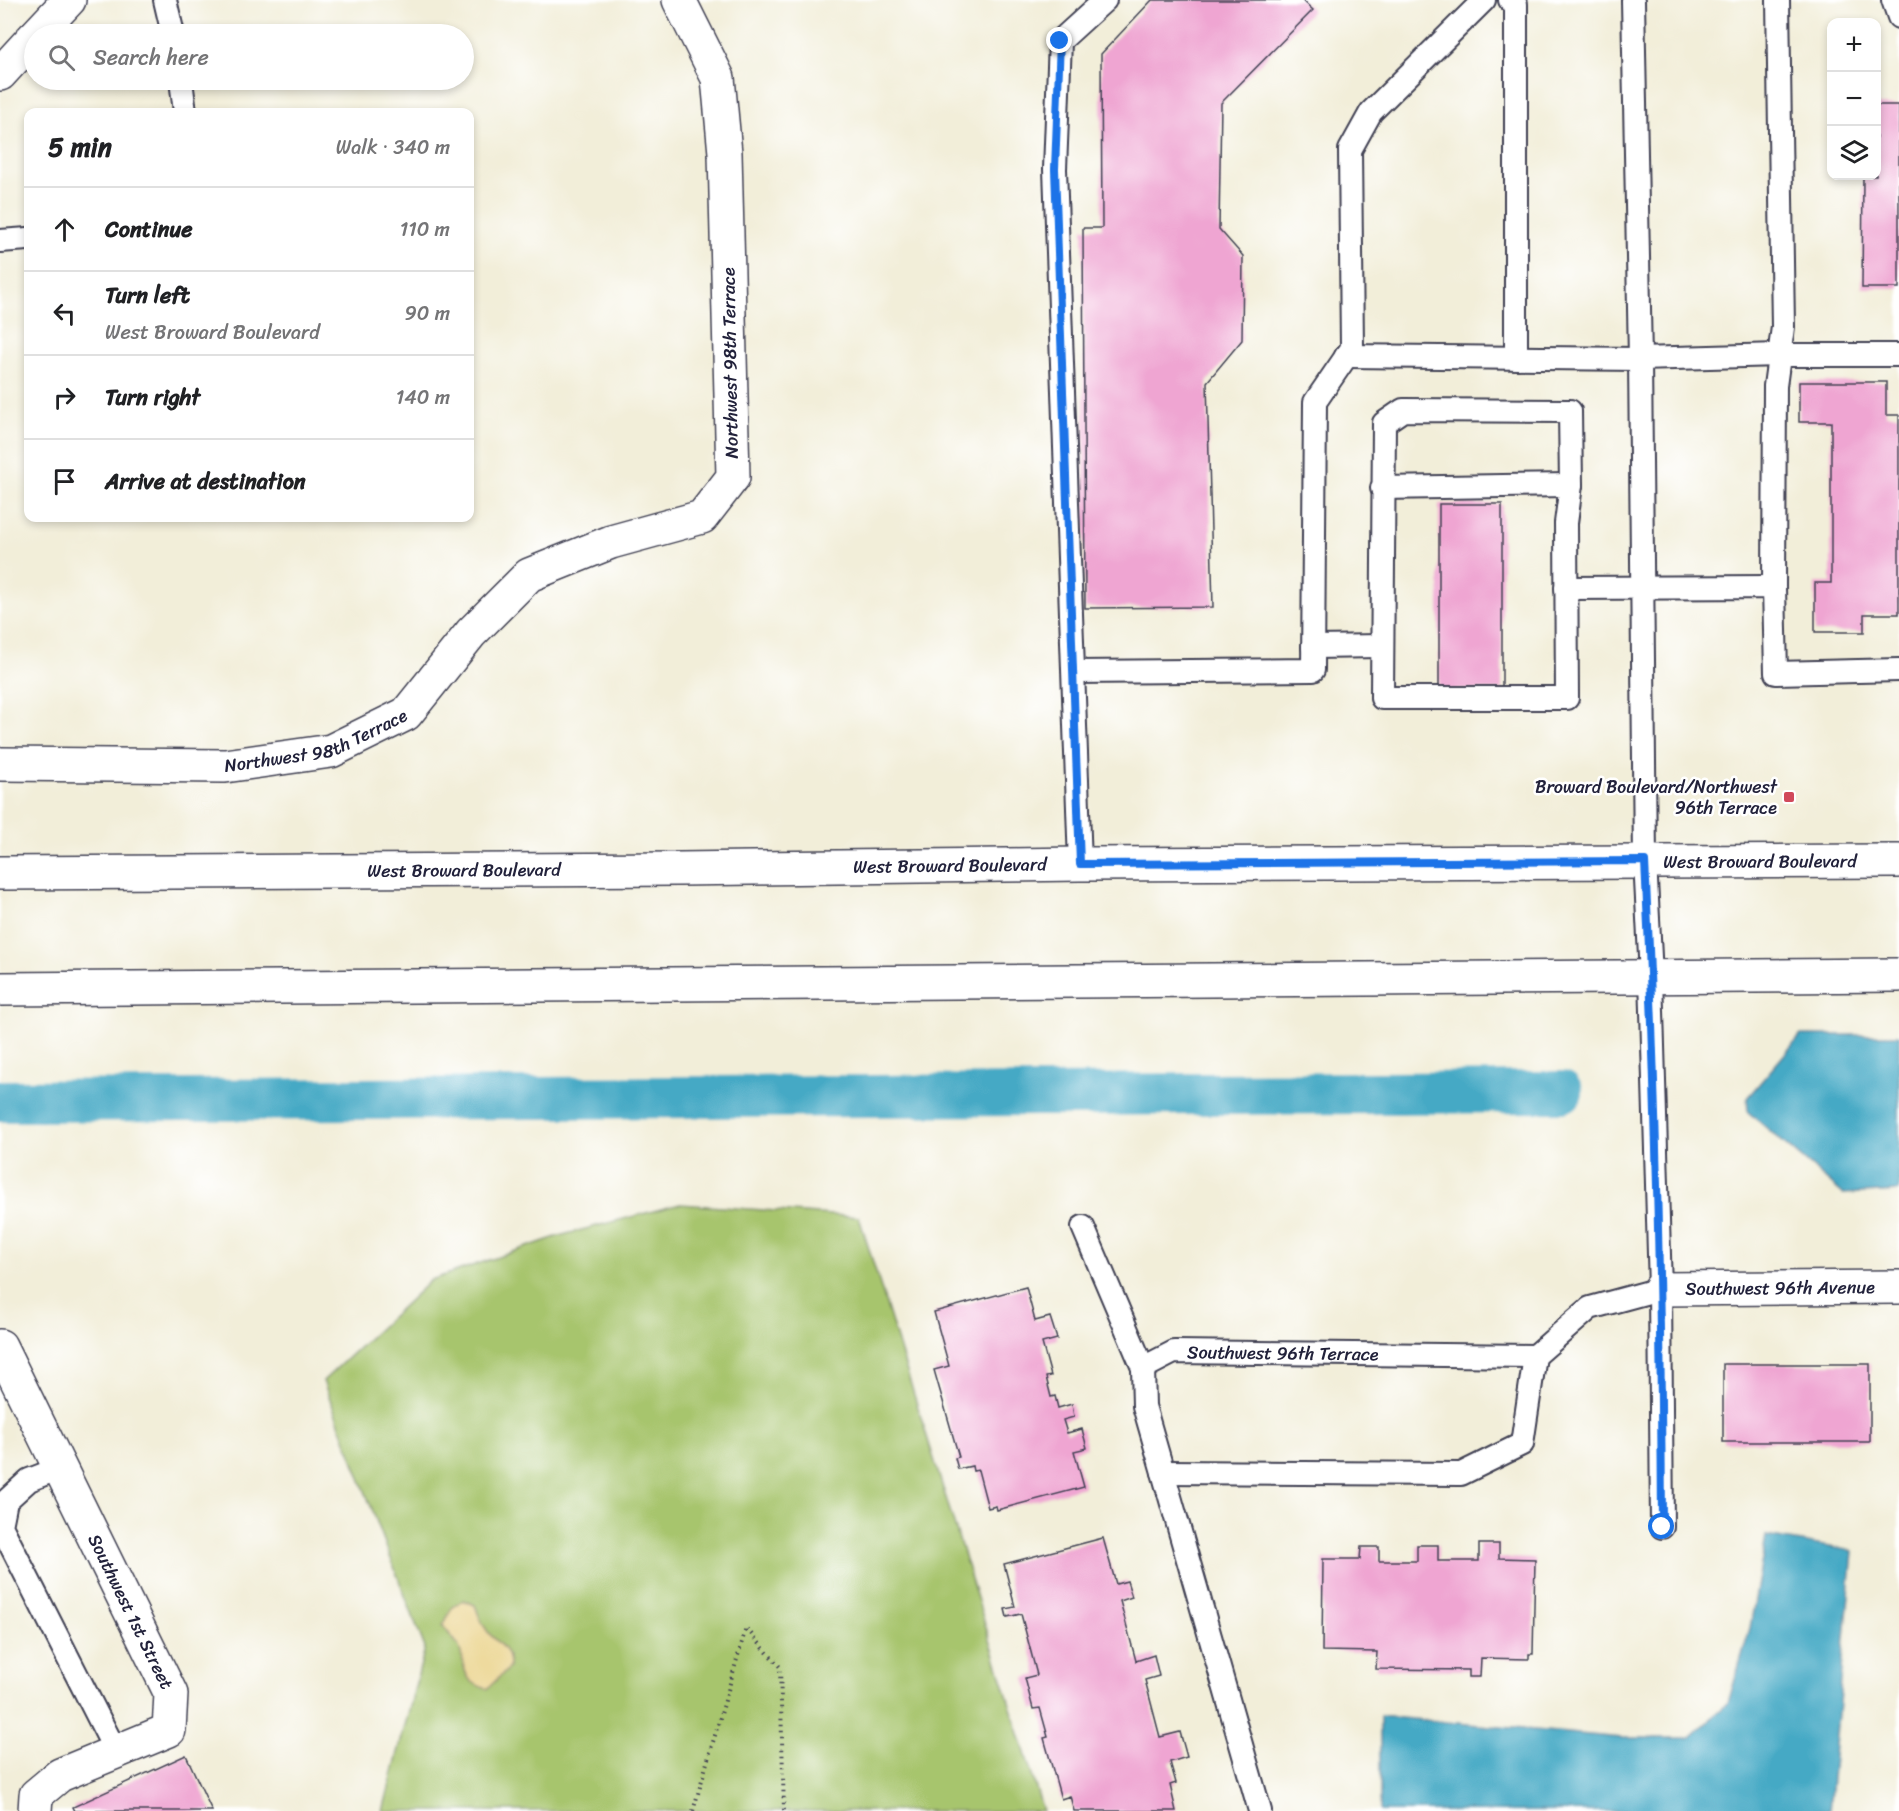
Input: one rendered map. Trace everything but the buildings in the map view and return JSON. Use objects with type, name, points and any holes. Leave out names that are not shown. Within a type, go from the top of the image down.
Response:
[{"type":"main road","points":[[47,24],[69,0]]},
{"type":"main road","name":"Northwest 98th Terrace","points":[[0,764],[225,766],[331,751],[406,714],[471,633],[529,575],[611,542],[702,517],[733,477],[725,153],[718,78],[679,0]]},
{"type":"main road","points":[[0,74],[24,49]]},
{"type":"main road","name":"West Broward Boulevard","points":[[0,873],[1080,864],[1899,861]]},
{"type":"main road","points":[[0,989],[1899,975]]},
{"type":"main road","name":"Southwest 96th Avenue","points":[[1660,1289],[1899,1287]]},
{"type":"main road","name":"Southwest 1st Street","points":[[0,1346],[171,1694],[168,1730],[60,1774],[36,1795],[35,1811]]},
{"type":"lane","points":[[165,0],[171,24]]},
{"type":"lane","points":[[1080,864],[1055,169],[1060,41],[1105,0]]},
{"type":"lane","points":[[1074,672],[1313,670],[1315,402],[1352,348],[1350,150],[1371,112],[1484,0]]},
{"type":"lane","points":[[1510,0],[1516,4],[1516,358]]},
{"type":"lane","points":[[1633,0],[1640,359],[1645,861],[1651,976],[1660,1289],[1662,1527]]},
{"type":"lane","points":[[1779,0],[1782,327],[1775,386],[1776,673],[1899,670]]},
{"type":"lane","points":[[1893,0],[1899,17]]},
{"type":"lane","points":[[182,90],[184,108]]},
{"type":"lane","points":[[0,241],[24,239]]},
{"type":"lane","points":[[1346,356],[1640,359],[1899,356]]},
{"type":"lane","points":[[1403,410],[1570,411],[1571,484],[1566,523],[1567,698],[1382,698],[1382,488],[1384,423],[1403,410]]},
{"type":"lane","points":[[1382,488],[1571,484]]},
{"type":"lane","points":[[1566,588],[1774,587]]},
{"type":"lane","points":[[1313,646],[1382,646]]},
{"type":"lane","points":[[1083,1227],[1143,1368],[1144,1406],[1260,1811]]},
{"type":"lane","points":[[1163,1472],[1461,1474],[1522,1444],[1535,1356],[1590,1308],[1660,1289]]},
{"type":"lane","name":"Southwest 96th Terrace","points":[[1143,1368],[1174,1352],[1535,1356]]},
{"type":"lane","points":[[60,1468],[29,1480],[6,1501],[1,1526],[116,1752]]},
{"type":"path","points":[[693,1811],[746,1628],[780,1666],[784,1811]]},
{"type":"green space","points":[[680,1204],[859,1217],[1043,1811],[383,1811],[425,1648],[323,1381],[431,1280],[559,1236]]},
{"type":"sand","points":[[463,1600],[475,1605],[486,1629],[503,1647],[508,1656],[509,1668],[487,1689],[468,1677],[458,1645],[443,1626],[452,1608]]},
{"type":"water","points":[[1801,1035],[1899,1035],[1899,1191],[1843,1194],[1748,1112],[1747,1098]]},
{"type":"water","points":[[1766,1536],[1853,1551],[1829,1811],[1380,1811],[1380,1716],[1623,1738],[1690,1738],[1728,1703],[1750,1628]]},
{"type":"waterway","points":[[0,1101],[1562,1092]]},
{"type":"place","name":"Broward Boulevard/Northwest 96th Terrace","points":[[1789,797]]},
{"type":"route","points":[[1060,41],[1055,169],[1079,785],[1080,864],[1645,861],[1651,976],[1660,1289],[1662,1527]]}]
